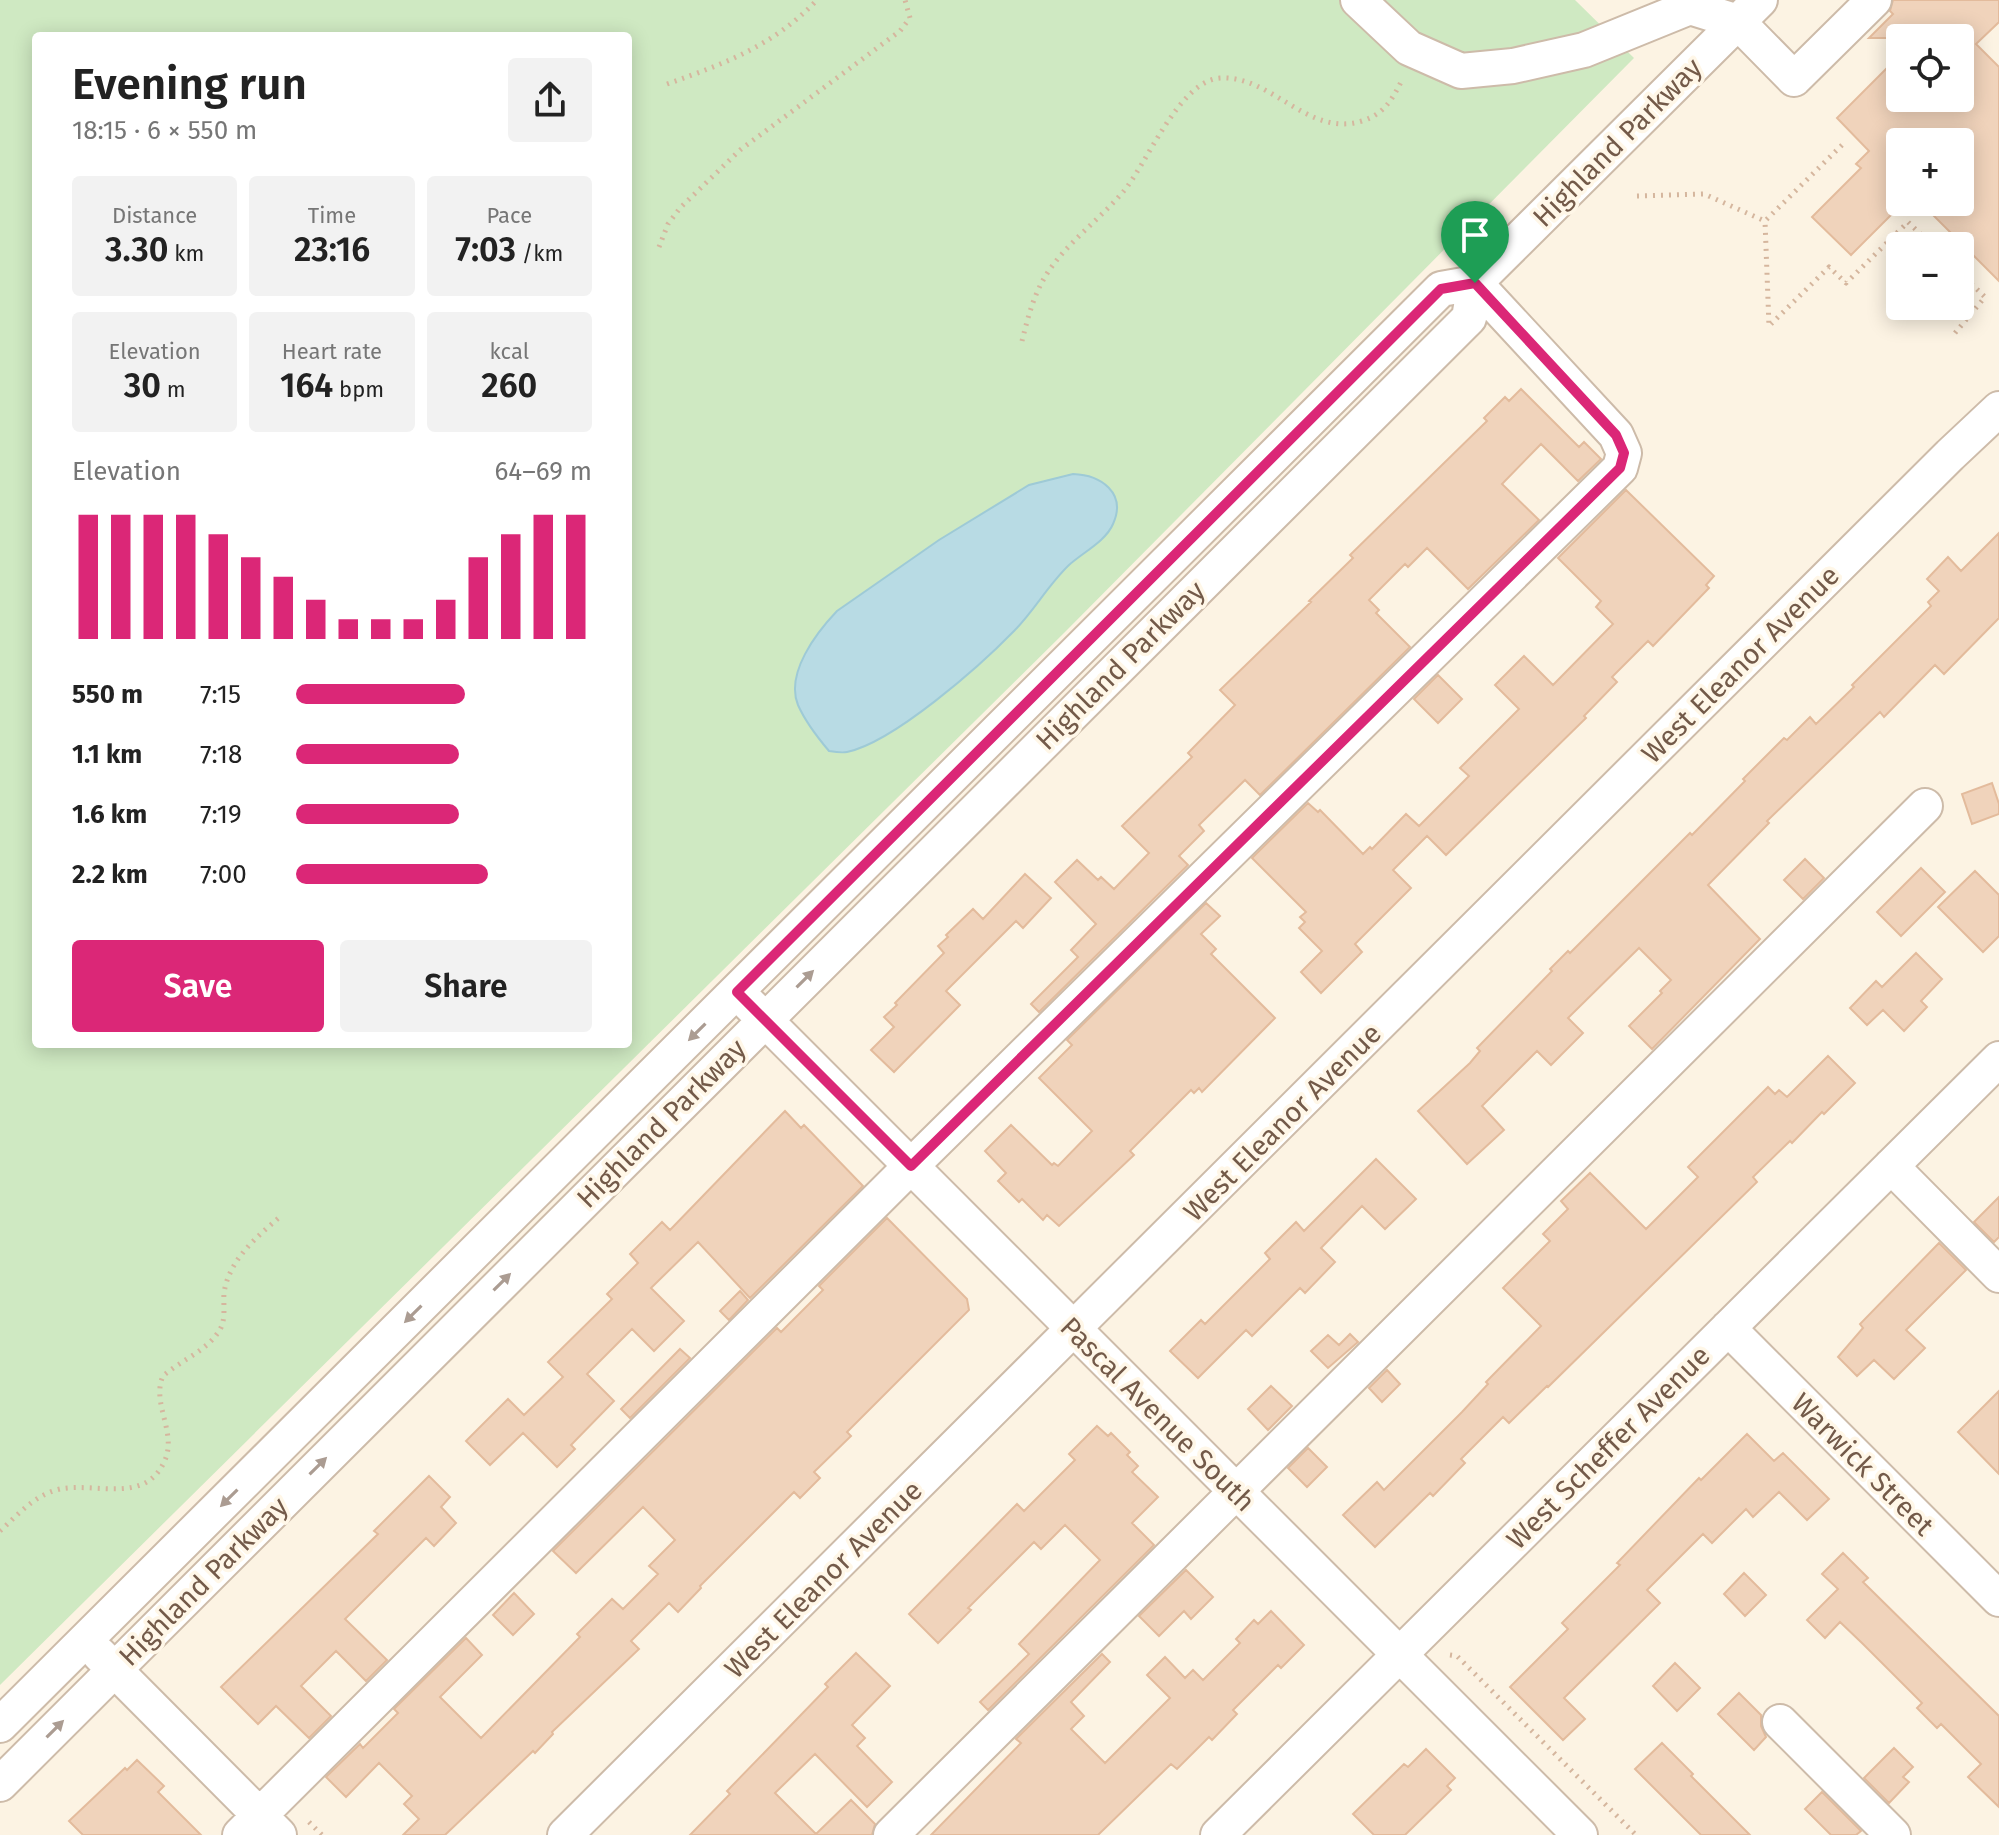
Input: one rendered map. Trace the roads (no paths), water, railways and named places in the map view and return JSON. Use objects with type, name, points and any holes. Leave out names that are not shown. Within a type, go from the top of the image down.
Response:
[{"type":"street","points":[[1358,0],[1409,48],[1461,71],[1513,66],[1584,50],[1690,7],[1749,11],[1794,79],[1874,0]]},
{"type":"street","name":"Highland Parkway","points":[[0,1725],[1441,289],[1475,283],[1749,11]]},
{"type":"street","points":[[85,1641],[260,1828],[911,1166],[1620,468],[1624,453],[1616,435],[1475,283]]},
{"type":"street","name":"Highland Parkway","points":[[0,1784],[1469,318],[1475,283]]},
{"type":"street","name":"West Eleanor Avenue","points":[[565,1835],[1917,487],[1999,409]]},
{"type":"street","points":[[891,1835],[1925,806]]},
{"type":"street","name":"Pascal Avenue South","points":[[737,992],[1399,1655],[1561,1829]]},
{"type":"street","name":"West Scheffer Avenue","points":[[1218,1835],[1999,1059]]},
{"type":"street","points":[[1891,1166],[1999,1275]]},
{"type":"street","name":"Warwick Street","points":[[1728,1328],[1999,1599]]},
{"type":"street","points":[[1780,1722],[1893,1835]]},
{"type":"water","points":[[1073,474],[1102,482],[1114,495],[1116,513],[1105,536],[1061,573],[999,646],[912,719],[866,745],[847,752],[829,751],[804,717],[795,693],[799,667],[805,654],[829,620],[837,611],[939,540],[1029,485]]}]
